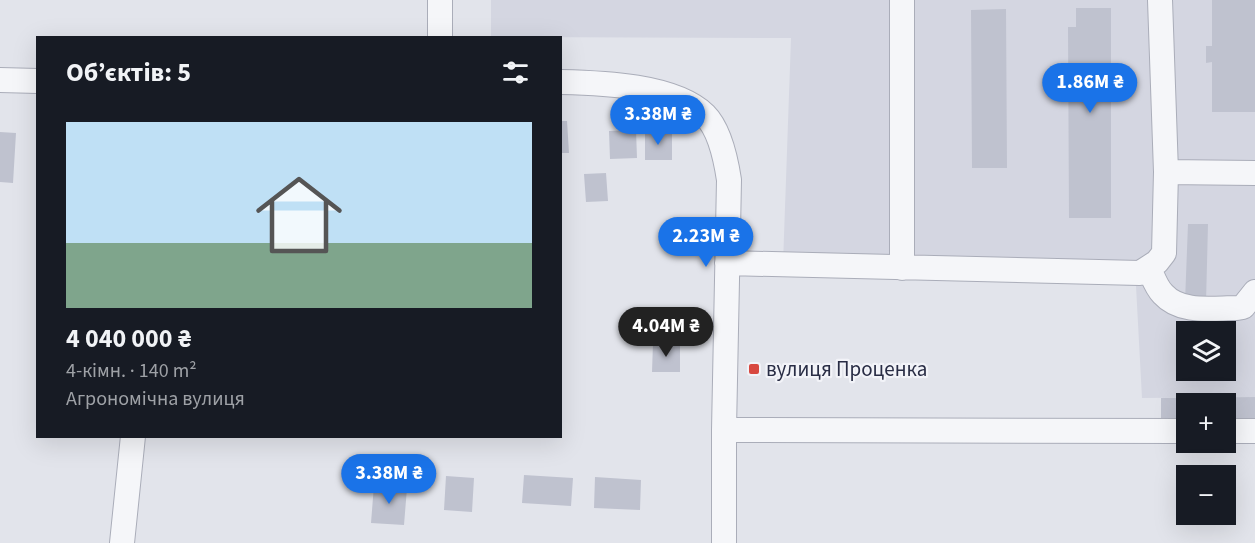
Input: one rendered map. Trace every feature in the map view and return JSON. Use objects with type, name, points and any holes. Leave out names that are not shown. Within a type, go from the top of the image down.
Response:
[{"type":"street","points":[[440,0],[440,36]]},
{"type":"street","points":[[902,0],[902,268]]},
{"type":"street","points":[[727,263],[1140,273],[1149,268],[1164,253],[1166,172],[1160,0]]},
{"type":"street","points":[[0,80],[36,81]]},
{"type":"street","points":[[562,82],[616,85],[667,95],[706,116],[726,156],[729,180],[724,543]]},
{"type":"street","points":[[1166,172],[1255,172]]},
{"type":"street","points":[[1149,268],[1163,295],[1186,308],[1243,307],[1255,292]]},
{"type":"street","points":[[724,430],[1176,431]]},
{"type":"street","points":[[1236,431],[1255,431]]},
{"type":"street","points":[[122,543],[133,438]]},
{"type":"shaded area","points":[[491,0],[1255,0],[1255,397],[1236,397],[1236,393],[1176,393],[1176,398],[1142,398],[1136,286],[783,264],[791,38],[491,36]]},
{"type":"building","points":[[1212,0],[1255,0],[1255,112],[1212,112],[1212,62],[1206,63],[1206,46],[1212,46]]},
{"type":"building","points":[[1076,8],[1111,8],[1111,218],[1069,218],[1068,27],[1076,27]]},
{"type":"building","points":[[1006,9],[1007,168],[972,168],[971,10]]},
{"type":"building","points":[[562,121],[567,121],[569,153],[562,153]]},
{"type":"building","points":[[636,130],[637,158],[610,159],[609,131]]},
{"type":"building","points":[[0,132],[16,133],[13,183],[0,182]]},
{"type":"building","points":[[645,132],[672,132],[672,160],[645,160]]},
{"type":"building","points":[[606,173],[608,201],[586,202],[584,174]]},
{"type":"building","points":[[1188,224],[1208,224],[1206,303],[1185,302]]},
{"type":"building","points":[[653,343],[680,343],[680,372],[652,372]]},
{"type":"building","points":[[1236,397],[1255,397],[1255,423],[1236,423]]},
{"type":"building","points":[[1161,398],[1176,398],[1176,424],[1161,424]]},
{"type":"building","points":[[524,475],[573,478],[571,506],[522,503]]},
{"type":"building","points":[[446,476],[474,478],[472,512],[444,510]]},
{"type":"building","points":[[595,477],[641,480],[640,510],[594,508]]},
{"type":"building","points":[[374,485],[407,488],[404,525],[371,523]]},
{"type":"place","name":"вулиця Проценка","points":[[754,369]]}]
